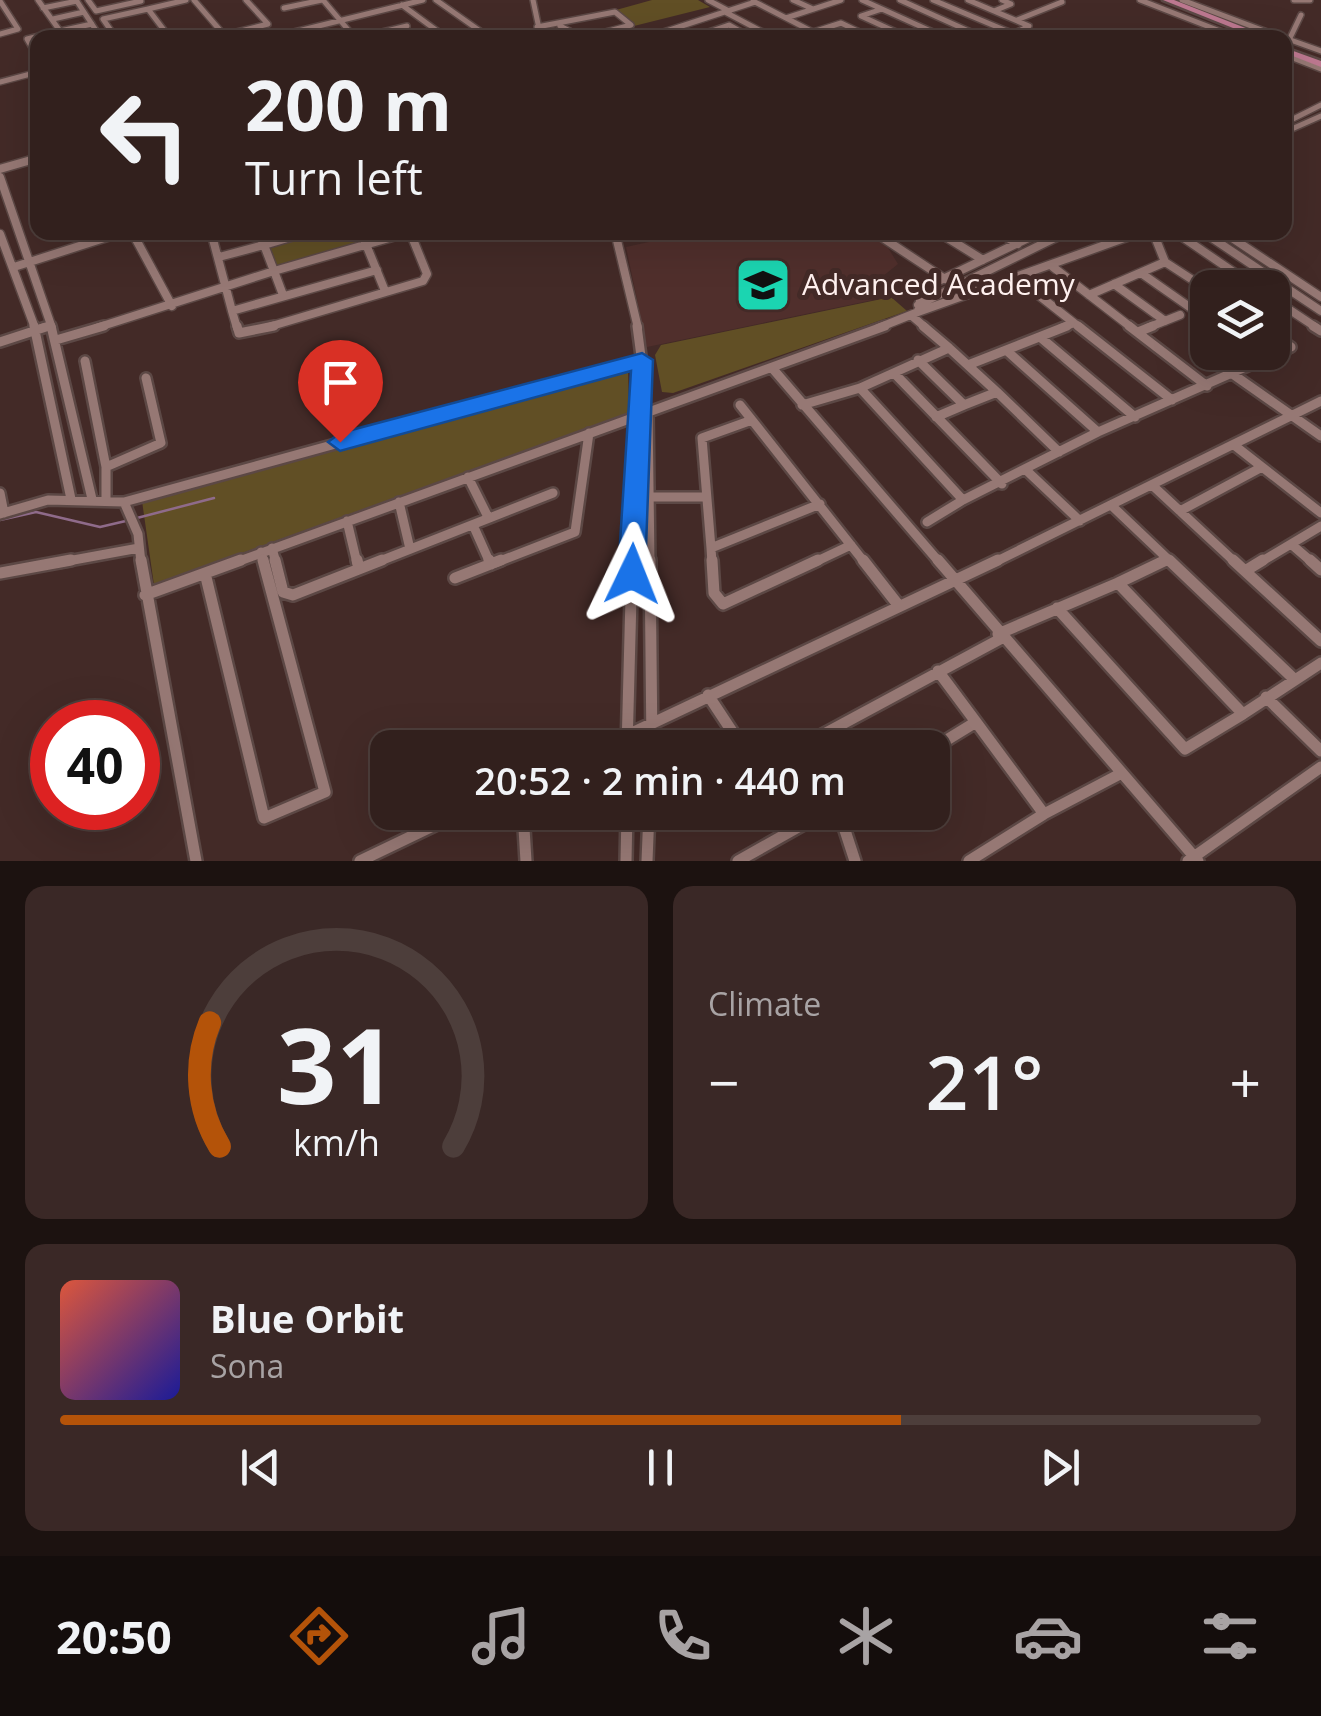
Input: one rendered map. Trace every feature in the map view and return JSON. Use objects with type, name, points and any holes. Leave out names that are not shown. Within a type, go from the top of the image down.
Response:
[{"type":"highway","points":[[1154,0],[1231,30]]},
{"type":"highway","points":[[1167,0],[1246,30]]},
{"type":"highway","points":[[1292,47],[1321,60]]},
{"type":"street","points":[[0,34],[18,29],[0,2],[12,0]]},
{"type":"street","points":[[38,0],[60,30]]},
{"type":"street","points":[[43,8],[76,0],[96,30]]},
{"type":"street","points":[[88,0],[111,30]]},
{"type":"street","points":[[96,11],[142,0]]},
{"type":"street","points":[[103,19],[186,0]]},
{"type":"street","points":[[194,0],[221,30]]},
{"type":"street","points":[[246,0],[268,24],[247,30]]},
{"type":"street","points":[[284,8],[322,0],[350,30]]},
{"type":"street","points":[[380,0],[388,8]]},
{"type":"street","points":[[291,30],[421,0]]},
{"type":"street","points":[[436,0],[479,30]]},
{"type":"street","points":[[533,0],[538,30]]},
{"type":"street","points":[[708,0],[760,30]]},
{"type":"street","points":[[794,0],[814,9]]},
{"type":"street","points":[[862,0],[928,30]]},
{"type":"street","points":[[900,0],[966,30]]},
{"type":"street","points":[[933,0],[1004,30]]},
{"type":"street","points":[[968,0],[1029,27],[1023,30]]},
{"type":"street","points":[[1002,0],[1010,4]]},
{"type":"street","points":[[994,11],[1020,0]]},
{"type":"street","points":[[1140,0],[1217,30]]},
{"type":"street","points":[[1182,0],[1252,30]]},
{"type":"street","points":[[1294,0],[1310,0]]},
{"type":"street","points":[[669,30],[753,1],[810,30]]},
{"type":"street","points":[[786,18],[834,1]]},
{"type":"street","points":[[1017,20],[1062,2]]},
{"type":"street","points":[[402,5],[436,30]]},
{"type":"street","points":[[148,9],[164,30]]},
{"type":"street","points":[[820,30],[882,9]]},
{"type":"street","points":[[54,19],[84,12]]},
{"type":"street","points":[[537,27],[616,12],[631,25],[613,30]]},
{"type":"street","points":[[1292,31],[1301,15]]},
{"type":"street","points":[[0,19],[10,16]]},
{"type":"street","points":[[861,16],[892,30]]},
{"type":"street","points":[[841,23],[855,30]]},
{"type":"street","points":[[65,30],[92,24]]},
{"type":"street","points":[[552,25],[567,30]]},
{"type":"street","points":[[715,30],[729,25],[738,30]]},
{"type":"street","points":[[390,30],[407,26]]},
{"type":"street","points":[[0,82],[30,74]]},
{"type":"street","points":[[1292,120],[1321,105]]},
{"type":"street","points":[[1292,129],[1321,116]]},
{"type":"street","points":[[30,161],[0,173],[56,340],[92,498]]},
{"type":"street","points":[[20,238],[2,239],[36,330],[71,498]]},
{"type":"street","points":[[14,267],[97,240]]},
{"type":"street","points":[[136,240],[172,306]]},
{"type":"street","points":[[213,240],[239,333],[246,334],[427,278],[413,240]]},
{"type":"street","points":[[262,240],[283,296]]},
{"type":"street","points":[[219,258],[281,240]]},
{"type":"street","points":[[364,240],[385,291]]},
{"type":"street","points":[[56,340],[384,240]]},
{"type":"street","points":[[617,240],[642,360],[628,730]]},
{"type":"street","points":[[886,240],[946,279]]},
{"type":"street","points":[[951,240],[983,260]]},
{"type":"street","points":[[1011,240],[1018,244]]},
{"type":"street","points":[[916,311],[922,289],[1025,240]]},
{"type":"street","points":[[916,311],[1052,240]]},
{"type":"street","points":[[145,594],[1120,240]]},
{"type":"street","points":[[1157,240],[1166,262],[1190,278]]},
{"type":"street","points":[[1187,240],[1230,270]]},
{"type":"street","points":[[1215,240],[1321,311]]},
{"type":"street","points":[[1235,240],[1321,297]]},
{"type":"street","points":[[1090,295],[1166,262]]},
{"type":"street","points":[[1053,266],[1207,386]]},
{"type":"street","points":[[232,311],[376,270]]},
{"type":"street","points":[[1141,273],[1190,307]]},
{"type":"street","points":[[1018,279],[1172,400]]},
{"type":"street","points":[[1114,284],[1165,321]]},
{"type":"street","points":[[1290,310],[1321,331]]},
{"type":"street","points":[[916,311],[949,348],[1059,452]]},
{"type":"street","points":[[1138,332],[1180,315]]},
{"type":"street","points":[[968,365],[1074,323]]},
{"type":"street","points":[[0,342],[51,325]]},
{"type":"street","points":[[1040,336],[1134,417]]},
{"type":"street","points":[[802,404],[860,388],[949,348]]},
{"type":"street","points":[[1006,350],[1098,432]]},
{"type":"street","points":[[0,493],[2,513],[71,498],[126,505],[642,360]]},
{"type":"street","points":[[918,360],[964,406]]},
{"type":"street","points":[[85,361],[106,467],[106,501]]},
{"type":"street","points":[[773,369],[1193,860],[1321,767]]},
{"type":"street","points":[[927,522],[962,500],[1002,484],[1098,432],[1241,370]]},
{"type":"street","points":[[894,374],[1002,484]]},
{"type":"street","points":[[1234,375],[1321,436]]},
{"type":"street","points":[[106,467],[160,443],[146,378]]},
{"type":"street","points":[[860,388],[962,500]]},
{"type":"street","points":[[936,417],[997,392]]},
{"type":"street","points":[[644,730],[708,695],[1080,521],[1321,402]]},
{"type":"street","points":[[740,405],[899,606]]},
{"type":"street","points":[[643,411],[651,497],[652,730]]},
{"type":"street","points":[[752,420],[702,438],[714,593],[724,604],[851,545]]},
{"type":"street","points":[[455,578],[575,532],[588,433]]},
{"type":"street","points":[[1234,445],[1321,514]]},
{"type":"street","points":[[1180,511],[1262,467]]},
{"type":"street","points":[[1026,470],[1080,521]]},
{"type":"street","points":[[468,477],[488,517]]},
{"type":"street","points":[[1152,485],[1321,641]]},
{"type":"street","points":[[266,550],[287,596],[553,493]]},
{"type":"street","points":[[651,497],[706,497]]},
{"type":"street","points":[[399,502],[410,549]]},
{"type":"street","points":[[712,548],[820,504]]},
{"type":"street","points":[[126,505],[138,534],[145,594],[196,861]]},
{"type":"street","points":[[1111,506],[1294,679]]},
{"type":"street","points":[[347,521],[360,569]]},
{"type":"street","points":[[473,524],[491,564]]},
{"type":"street","points":[[1246,571],[1321,526]]},
{"type":"street","points":[[1291,544],[1321,570]]},
{"type":"street","points":[[0,572],[139,548]]},
{"type":"street","points":[[205,573],[264,818],[325,792],[266,550]]},
{"type":"street","points":[[831,730],[1000,636],[1168,559]]},
{"type":"street","points":[[1118,582],[1243,714]]},
{"type":"street","points":[[1057,608],[1184,749],[1321,663]]},
{"type":"street","points":[[938,672],[1044,814]]},
{"type":"street","points":[[708,695],[731,730]]},
{"type":"street","points":[[1266,697],[1321,752]]},
{"type":"street","points":[[950,737],[976,722]]},
{"type":"street","points":[[969,861],[1044,814],[1120,774]]},
{"type":"street","points":[[360,861],[425,830]]},
{"type":"street","points":[[524,830],[526,861]]},
{"type":"street","points":[[626,830],[626,861]]},
{"type":"street","points":[[647,861],[648,830]]},
{"type":"street","points":[[738,861],[760,856],[798,830]]},
{"type":"street","points":[[845,830],[854,861]]},
{"type":"shaded area","points":[[652,0],[698,0],[710,7],[634,26],[616,10]]},
{"type":"shaded area","points":[[291,240],[363,240],[366,247],[279,271],[269,246]]},
{"type":"shaded area","name":"Advanced Academy","points":[[658,240],[878,240],[887,246],[898,264],[882,277],[902,294],[647,347],[626,247]]},
{"type":"shaded area","points":[[891,297],[907,311],[673,393],[662,392],[655,355],[661,345]]},
{"type":"shaded area","points":[[628,367],[629,413],[154,585],[142,501]]},
{"type":"waterway","points":[[137,518],[214,498]]},
{"type":"waterway","points":[[0,520],[36,512],[100,527],[130,520]]},
{"type":"place","name":"Advanced Academy","points":[[763,285]]},
{"type":"route","points":[[340,442],[642,360],[643,406],[636,416],[632,574]]}]
